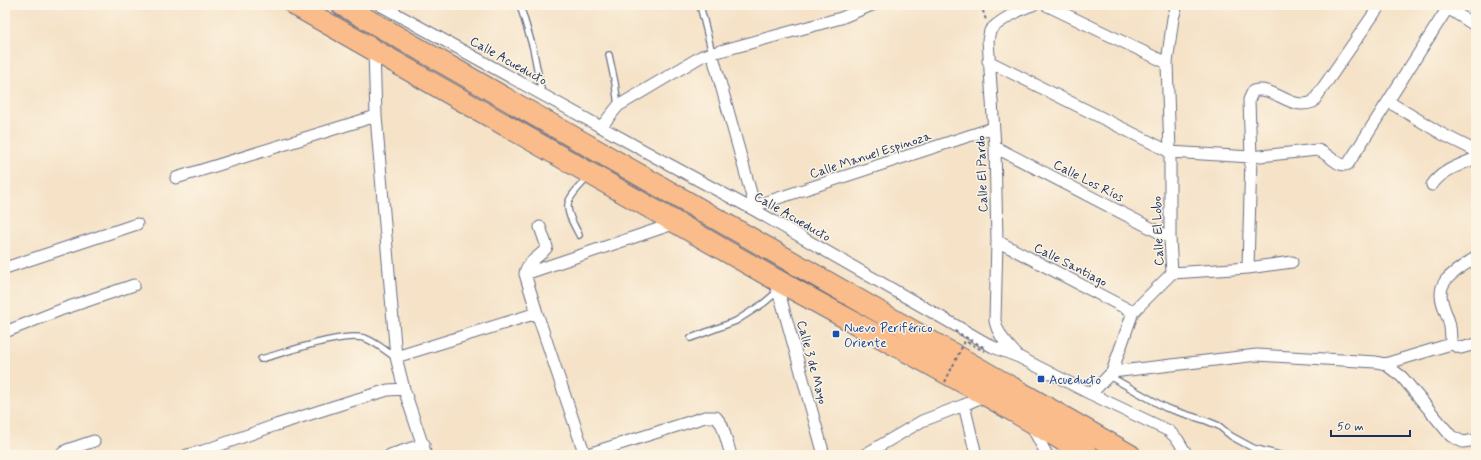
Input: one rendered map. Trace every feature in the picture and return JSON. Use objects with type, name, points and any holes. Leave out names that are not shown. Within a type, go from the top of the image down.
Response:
[{"type":"highway","points":[[295,5],[676,223],[775,285],[986,395],[1088,455]]},
{"type":"highway","points":[[342,5],[379,12],[1130,455]]},
{"type":"street","points":[[601,127],[618,106],[702,56],[841,18],[872,5]]},
{"type":"street","name":"Calle El Pardo","points":[[1019,357],[996,329],[995,321],[997,241],[995,147],[988,61],[989,32],[994,27],[1021,10],[1032,5]]},
{"type":"street","points":[[1046,5],[1168,63]]},
{"type":"street","name":"Calle El Lobo","points":[[1091,394],[1111,374],[1133,312],[1172,274],[1170,238],[1168,63],[1177,5]]},
{"type":"street","points":[[1248,268],[1251,157],[1249,100],[1253,91],[1263,90],[1296,104],[1305,105],[1313,102],[1380,5]]},
{"type":"street","points":[[988,61],[1170,152],[1251,157],[1317,150],[1323,151],[1341,165],[1345,166],[1348,164],[1389,102],[1445,7],[1476,26]]},
{"type":"street","name":"Calle Acueducto","points":[[379,12],[542,94],[601,127],[755,208],[993,347],[1019,357],[1091,394],[1169,431],[1178,440],[1187,455]]},
{"type":"street","points":[[374,50],[376,116],[396,357],[404,389],[425,450],[390,455]]},
{"type":"street","points":[[712,53],[755,208]]},
{"type":"street","points":[[1389,102],[1442,134],[1476,151]]},
{"type":"street","points":[[176,178],[376,116]]},
{"type":"street","name":"Calle Manuel Espinoza","points":[[755,208],[993,128]]},
{"type":"street","name":"Calle Los Ríos","points":[[995,147],[1170,238]]},
{"type":"street","points":[[1432,186],[1436,179],[1443,173],[1476,158]]},
{"type":"street","points":[[525,274],[676,223]]},
{"type":"street","points":[[5,268],[137,224]]},
{"type":"street","points":[[540,226],[547,247],[528,265],[525,269],[525,274],[585,455],[705,417],[716,417],[722,425],[731,455]]},
{"type":"street","name":"Calle Santiago","points":[[997,241],[1133,312]]},
{"type":"street","points":[[1451,344],[1450,328],[1440,297],[1441,290],[1450,276],[1476,257]]},
{"type":"street","points":[[1172,274],[1248,268],[1292,262]]},
{"type":"street","points":[[5,332],[63,309],[134,285]]},
{"type":"street","name":"Calle 3 de Mayo","points":[[775,285],[782,303],[824,455]]},
{"type":"street","points":[[396,357],[537,313]]},
{"type":"street","points":[[1385,364],[1451,344],[1461,348],[1476,344]]},
{"type":"street","points":[[1111,374],[1258,355],[1376,362],[1385,364],[1402,377],[1451,436],[1464,442],[1476,440]]},
{"type":"street","points":[[187,455],[203,451],[350,401],[388,390],[404,389]]},
{"type":"street","points":[[864,455],[922,421],[986,395]]},
{"type":"street","points":[[964,405],[976,455]]},
{"type":"street","points":[[1029,421],[1047,455]]},
{"type":"street","points":[[60,455],[66,450],[94,441]]},
{"type":"lane","points":[[520,5],[533,48],[542,94]]},
{"type":"lane","points":[[700,5],[712,53]]},
{"type":"lane","points":[[609,55],[618,106]]},
{"type":"lane","points":[[579,235],[569,212],[568,205],[569,200],[591,174]]},
{"type":"lane","points":[[690,338],[736,321],[764,303],[775,285]]},
{"type":"lane","points":[[260,359],[336,338],[353,336],[365,338],[396,357]]},
{"type":"lane","points":[[1111,374],[1166,408],[1207,420],[1253,448],[1280,455]]},
{"type":"path","points":[[945,382],[965,341],[984,352],[985,348],[953,330]]},
{"type":"place","name":"Nuevo Periférico Oriente","points":[[836,334]]},
{"type":"place","name":"Acueducto","points":[[1041,379]]}]
